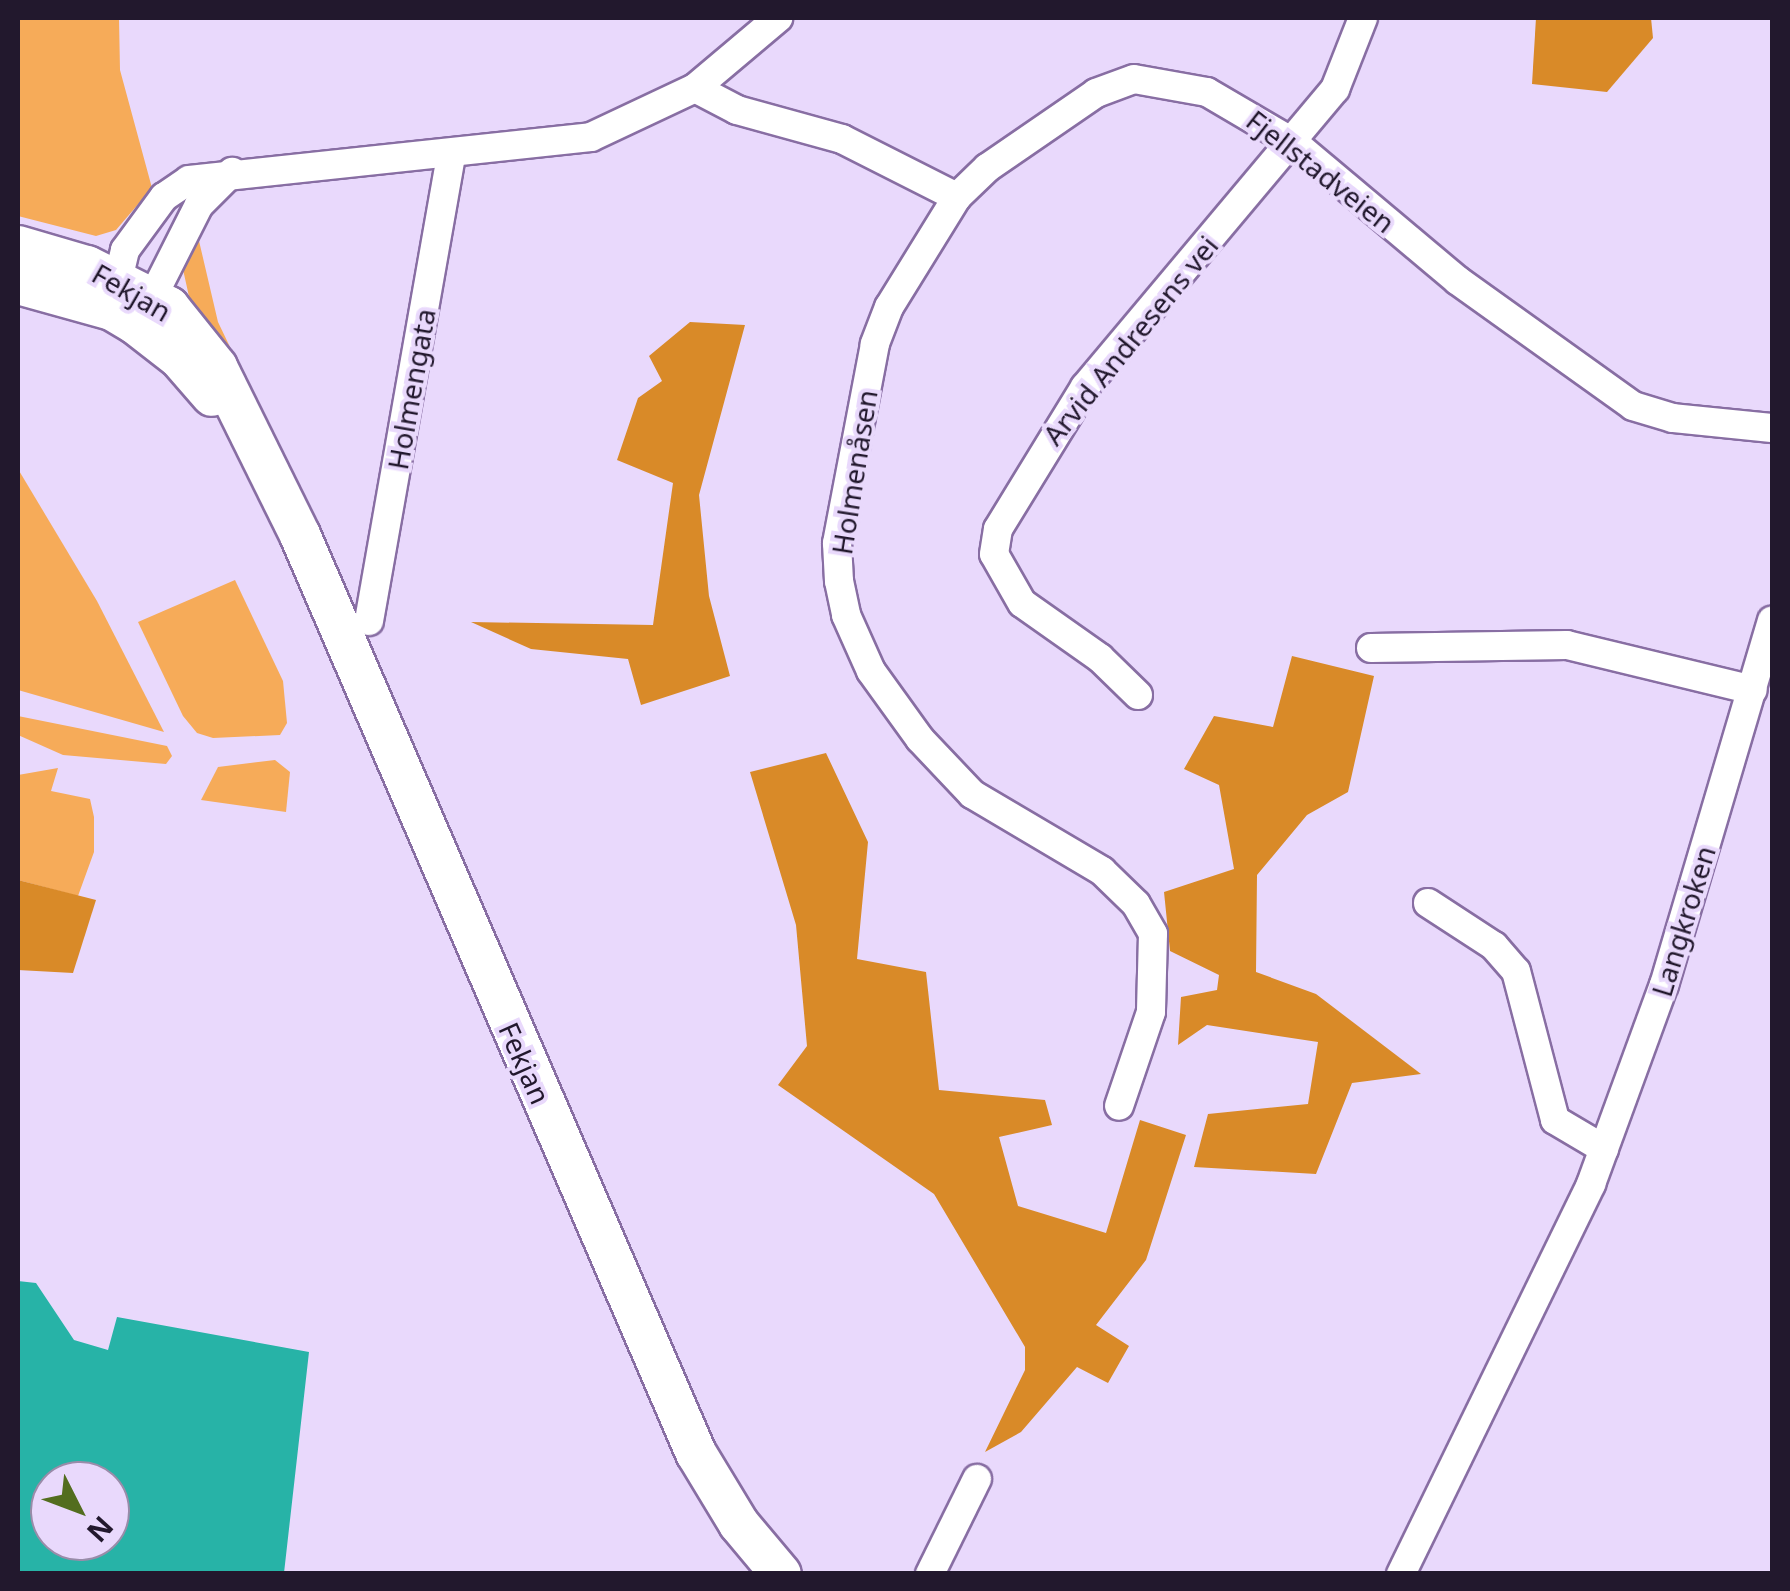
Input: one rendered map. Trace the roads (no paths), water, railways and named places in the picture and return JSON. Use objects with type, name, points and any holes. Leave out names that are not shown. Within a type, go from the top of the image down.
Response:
[{"type":"main road","name":"Fekjan","points":[[18,246],[127,302],[201,383],[300,536],[696,1452],[738,1524],[781,1574]]},
{"type":"main road","name":"Fekjan","points":[[18,284],[127,302]]},
{"type":"street","points":[[127,302],[126,250],[164,197],[189,180],[232,171],[451,156],[591,137],[695,88],[778,18]]},
{"type":"street","name":"Arvid Andresens vei","points":[[1138,695],[1013,593],[994,554],[998,529],[1084,387],[1336,89],[1363,18]]},
{"type":"street","name":"Fjellstadveien","points":[[957,198],[987,168],[1096,93],[1134,80],[1207,92],[1294,143],[1456,280],[1604,388],[1672,418],[1772,428]]},
{"type":"street","points":[[695,88],[737,110],[842,140],[957,198]]},
{"type":"street","name":"Holmengata","points":[[370,622],[451,156]]},
{"type":"street","points":[[127,302],[199,205],[232,171]]},
{"type":"street","name":"Holmenåsen","points":[[957,198],[889,307],[874,344],[836,542],[842,598],[871,671],[920,739],[972,794],[1102,871],[1136,904],[1154,934],[1151,1012],[1120,1106]]},
{"type":"street","name":"Langkroken","points":[[1401,1574],[1604,1149],[1664,985],[1772,621]]},
{"type":"street","points":[[1371,648],[1567,645],[1753,690]]},
{"type":"street","points":[[1428,903],[1494,946],[1516,972],[1555,1120],[1604,1149]]},
{"type":"street","points":[[930,1574],[977,1479]]}]
